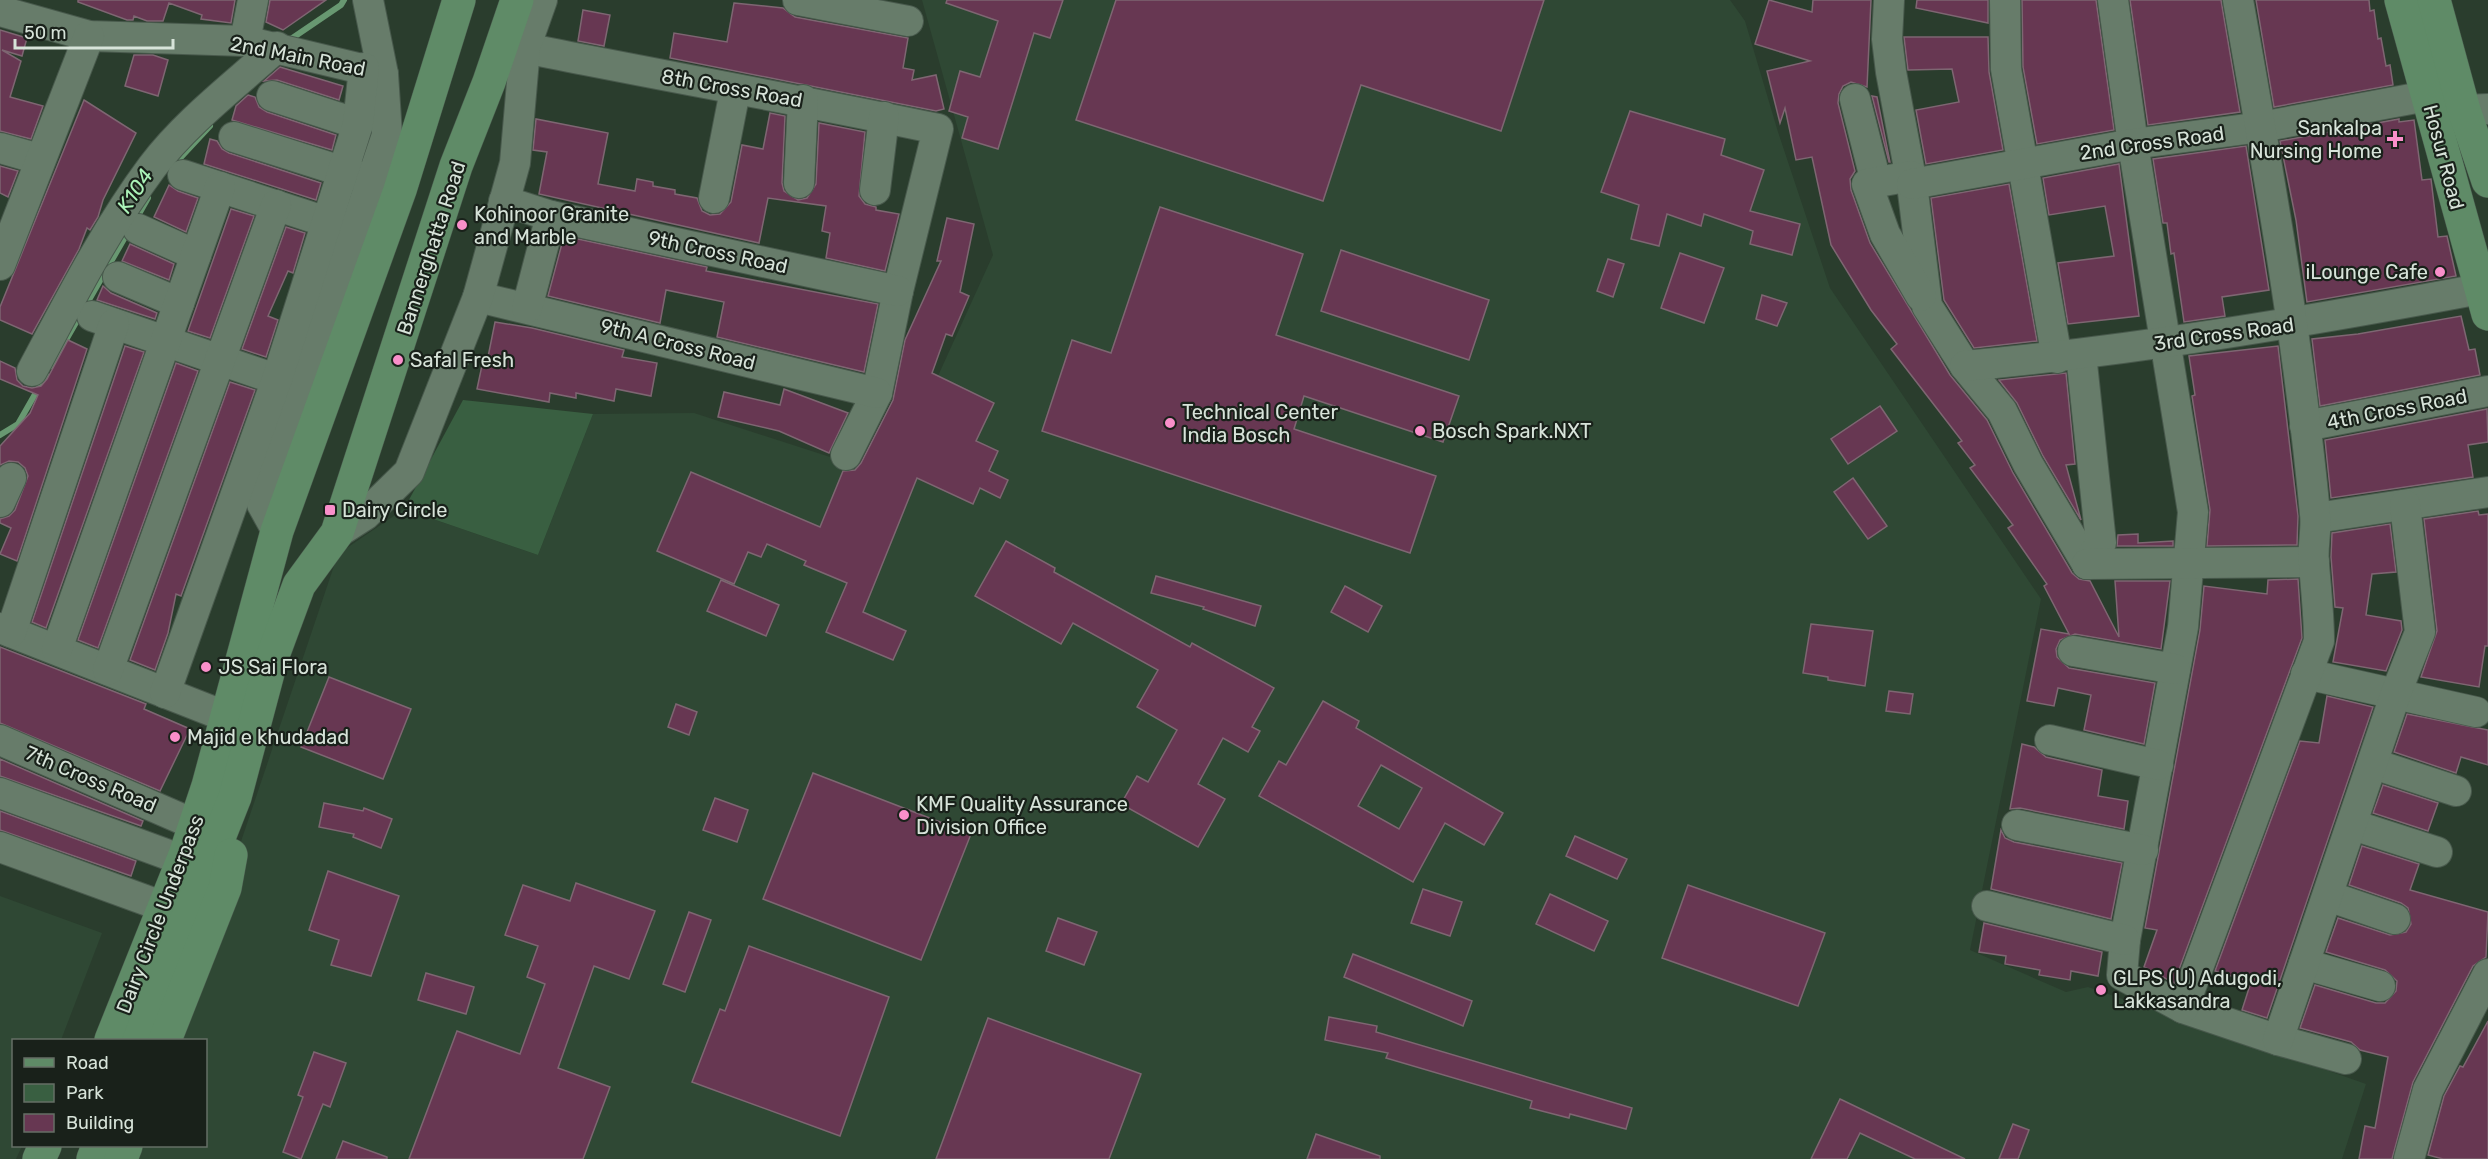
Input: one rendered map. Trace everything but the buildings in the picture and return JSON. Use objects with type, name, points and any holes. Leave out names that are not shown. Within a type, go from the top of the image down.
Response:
[{"type":"main road","points":[[166,1039],[225,888],[232,851],[221,791],[227,717],[277,531],[400,190],[459,0]]},
{"type":"main road","name":"Bannerghatta Road","points":[[221,791],[299,585],[338,533],[456,166],[517,0]]},
{"type":"main road","name":"Hosur Road","points":[[2401,0],[2484,301]]},
{"type":"main road","name":"Hosur Road","points":[[2434,0],[2476,109],[2488,181]]},
{"type":"main road","points":[[90,1039],[142,898],[182,819],[221,791]]},
{"type":"main road","name":"Dairy Circle Underpass","points":[[112,1039],[185,855],[221,791]]},
{"type":"main road","name":"Dairy Circle Underpass","points":[[141,1039],[221,791]]},
{"type":"street","points":[[245,41],[253,0]]},
{"type":"street","points":[[165,693],[289,384],[355,231],[387,135],[374,71],[368,0]]},
{"type":"street","points":[[338,533],[364,515],[409,472],[478,297],[515,163],[525,48],[543,0]]},
{"type":"street","points":[[798,0],[908,21]]},
{"type":"street","points":[[1889,0],[1887,39],[1890,72],[1911,180],[1927,306]]},
{"type":"street","points":[[2005,0],[2006,69],[2024,164],[2069,356],[2101,543],[2087,564]]},
{"type":"street","points":[[2113,0],[2133,144],[2193,512],[2183,627],[2126,940],[2122,975],[2184,1008],[2278,1040],[2346,1059]]},
{"type":"street","points":[[2184,1008],[2319,641],[2319,601],[2314,562],[2316,518],[2305,426],[2261,127],[2238,0]]},
{"type":"street","name":"2nd Main Road","points":[[0,11],[88,36],[245,41],[374,71]]},
{"type":"street","points":[[0,263],[88,36]]},
{"type":"street","points":[[32,371],[117,219],[153,166],[192,123],[277,47]]},
{"type":"street","name":"8th Cross Road","points":[[525,48],[735,91],[803,100],[938,129],[898,291]]},
{"type":"street","points":[[277,531],[262,504],[326,221],[374,71]]},
{"type":"street","points":[[714,198],[735,91]]},
{"type":"street","points":[[272,96],[358,124]]},
{"type":"street","name":"2nd Cross Road","points":[[1876,182],[1911,180],[2024,164],[2133,144],[2261,127],[2427,96]]},
{"type":"street","points":[[1855,99],[1876,182],[1867,184],[1885,234],[1965,366],[2002,411],[2028,464],[2087,564]]},
{"type":"street","points":[[799,183],[803,100]]},
{"type":"street","points":[[875,190],[884,117]]},
{"type":"street","points":[[234,137],[372,181]]},
{"type":"street","points":[[0,148],[39,159]]},
{"type":"street","points":[[183,175],[355,231]]},
{"type":"street","points":[[57,649],[220,187]]},
{"type":"street","name":"9th Cross Road","points":[[504,201],[551,216],[898,291]]},
{"type":"street","points":[[108,670],[222,361],[276,205]]},
{"type":"street","points":[[527,308],[551,216]]},
{"type":"street","points":[[138,229],[196,255]]},
{"type":"street","points":[[118,277],[179,303]]},
{"type":"street","points":[[846,455],[877,393],[898,291]]},
{"type":"street","name":"9th A Cross Road","points":[[478,297],[877,393]]},
{"type":"street","name":"3rd Cross Road","points":[[1965,366],[2069,356],[2484,301]]},
{"type":"street","points":[[227,717],[6,630],[103,320],[289,384]]},
{"type":"street","name":"4th Cross Road","points":[[2305,426],[2488,392]]},
{"type":"street","points":[[2316,518],[2488,492]]},
{"type":"street","points":[[2278,1040],[2374,764],[2396,693],[2420,632],[2405,505]]},
{"type":"street","points":[[2087,564],[2314,562]]},
{"type":"street","points":[[2073,651],[2175,669]]},
{"type":"street","points":[[2306,674],[2476,712]]},
{"type":"street","name":"7th Cross Road","points":[[0,740],[182,819]]},
{"type":"street","points":[[2050,740],[2158,765]]},
{"type":"street","points":[[2374,764],[2456,791]]},
{"type":"street","points":[[0,793],[166,854]]},
{"type":"street","points":[[2016,825],[2143,850]]},
{"type":"street","points":[[2353,825],[2437,852]]},
{"type":"street","points":[[0,847],[142,898]]},
{"type":"street","points":[[2328,896],[2395,919]]},
{"type":"street","points":[[1987,906],[2126,940]]},
{"type":"street","points":[[2304,964],[2380,986]]},
{"type":"street","points":[[2409,1159],[2428,1090],[2488,974]]},
{"type":"shaded area","points":[[922,0],[1730,0],[1745,21],[1778,132],[1830,288],[2041,599],[1970,950],[2066,992],[2088,987],[2366,1084],[2342,1159],[134,1159],[139,1147],[207,1147],[207,1039],[174,1039],[338,554],[404,509],[538,555],[593,414],[694,413],[892,477],[993,255]]},
{"type":"shaded area","points":[[0,896],[102,933],[61,1039],[12,1039],[12,1147],[22,1147],[16,1159],[0,1159]]},
{"type":"green space","points":[[463,400],[593,414],[538,555],[404,509]]},
{"type":"waterway","name":"K104","points":[[288,41],[341,5],[344,0]]},
{"type":"waterway","name":"K104","points":[[170,169],[210,126]]},
{"type":"waterway","name":"K104","points":[[135,221],[148,198]]},
{"type":"waterway","name":"K104","points":[[51,366],[128,232]]},
{"type":"waterway","name":"K104","points":[[0,435],[18,424],[46,375]]},
{"type":"place","name":"Sankalpa Nursing Home","points":[[2395,139]]},
{"type":"place","name":"Kohinoor Granite and Marble","points":[[462,225]]},
{"type":"place","name":"iLounge Cafe","points":[[2440,272]]},
{"type":"place","name":"Safal Fresh","points":[[398,360]]},
{"type":"place","name":"Technical Center India Bosch","points":[[1170,423]]},
{"type":"place","name":"Bosch Spark.NXT","points":[[1420,431]]},
{"type":"place","name":"Dairy Circle","points":[[330,510]]},
{"type":"place","name":"JS Sai Flora","points":[[206,667]]},
{"type":"place","name":"Majid e khudadad","points":[[175,737]]},
{"type":"place","name":"KMF Quality Assurance Division Office","points":[[904,815]]},
{"type":"place","name":"GLPS (U) Adugodi, Lakkasandra","points":[[2101,990]]}]
